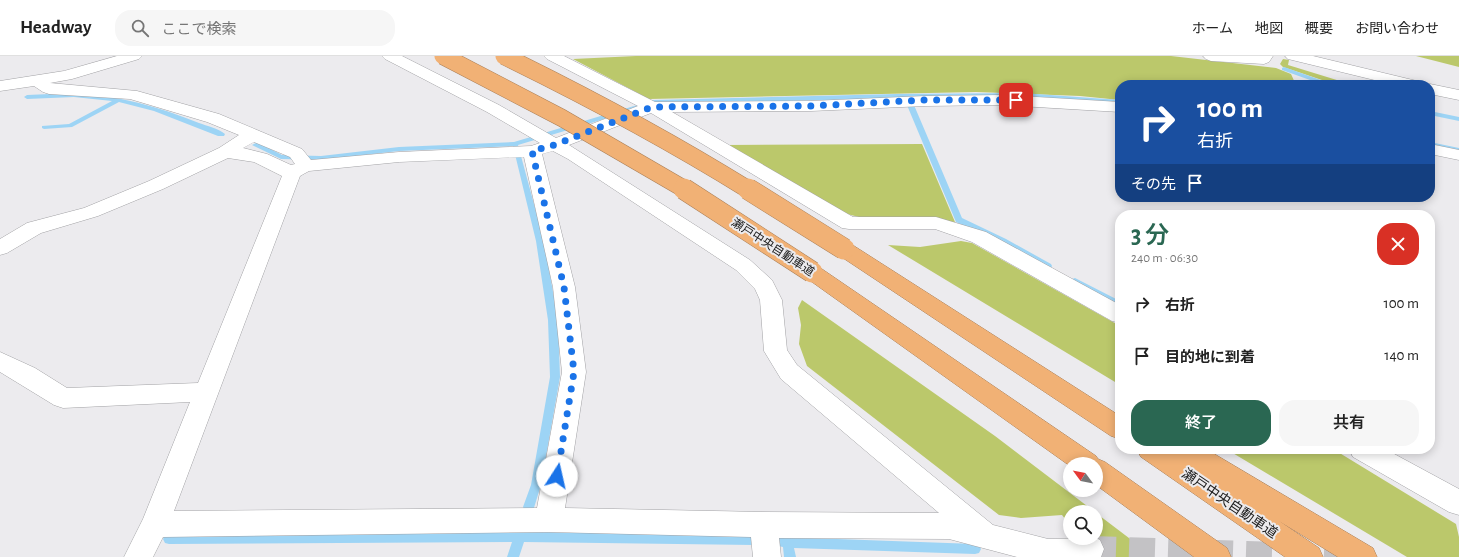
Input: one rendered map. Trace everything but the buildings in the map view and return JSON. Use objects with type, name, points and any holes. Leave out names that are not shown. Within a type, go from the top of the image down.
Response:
[{"type":"highway","name":"瀬戸中央自動車道","points":[[443,56],[562,118],[667,178],[812,272],[1077,457]]},
{"type":"highway","points":[[504,56],[593,100],[697,158],[844,249],[1115,426]]},
{"type":"highway","points":[[1063,391],[1115,415]]},
{"type":"highway","name":"瀬戸中央自動車道","points":[[1157,454],[1309,557]]},
{"type":"highway","points":[[1192,454],[1363,557]]},
{"type":"highway","points":[[1103,475],[1217,557]]},
{"type":"highway","points":[[1159,514],[1195,557]]},
{"type":"street","points":[[0,86],[66,76],[134,56]]},
{"type":"street","points":[[390,56],[446,83],[533,145],[574,155],[743,265],[764,285],[772,300],[776,351],[789,372],[987,536],[1010,557]]},
{"type":"street","points":[[552,56],[648,105],[849,223],[936,223],[979,237],[1115,312]]},
{"type":"street","points":[[1211,56],[1264,59],[1265,56]]},
{"type":"street","points":[[1293,56],[1394,80]]},
{"type":"street","points":[[42,80],[42,85],[50,90],[131,94],[213,118],[254,134],[299,164]]},
{"type":"street","points":[[1435,89],[1459,95]]},
{"type":"street","points":[[225,152],[241,152],[278,163],[299,164],[533,145],[648,105],[811,106],[909,101],[1002,100],[1115,107]]},
{"type":"street","points":[[0,248],[34,228],[91,212],[156,185],[225,152],[254,134]]},
{"type":"street","points":[[533,145],[564,287],[574,372],[549,520]]},
{"type":"street","points":[[1435,149],[1459,155]]},
{"type":"street","points":[[138,557],[155,524],[206,392],[299,164]]},
{"type":"street","points":[[0,361],[27,375],[63,398],[206,392]]},
{"type":"street","points":[[1371,454],[1459,503]]},
{"type":"street","points":[[155,524],[549,520],[764,525],[949,526],[1048,552],[1090,550]]},
{"type":"street","points":[[764,525],[767,557]]},
{"type":"green space","points":[[636,56],[1171,56],[1276,68],[1291,74],[1294,80],[1115,80],[1115,100],[1080,96],[976,92],[649,99],[573,59]]},
{"type":"green space","points":[[1416,56],[1459,56],[1459,67]]},
{"type":"green space","points":[[1283,59],[1289,60],[1288,65],[1337,80],[1322,80],[1283,67],[1280,64]]},
{"type":"green space","points":[[922,144],[955,222],[859,217],[847,214],[726,145]]},
{"type":"green space","points":[[961,241],[972,243],[1115,323],[1115,382],[888,245],[920,247]]},
{"type":"green space","points":[[802,300],[995,436],[1063,488],[1063,497],[1075,497],[1086,505],[1063,505],[1063,516],[1062,515],[1021,518],[999,515],[807,366],[799,344],[801,325],[798,308]]},
{"type":"green space","points":[[1234,454],[1341,454],[1456,524],[1459,537],[1459,557],[1407,557]]},
{"type":"green space","points":[[1103,518],[1154,557],[1095,557],[1086,545],[1103,545]]},
{"type":"waterway","points":[[1284,69],[1316,80]]},
{"type":"waterway","points":[[27,97],[81,95],[118,100]]},
{"type":"waterway","points":[[256,145],[281,157],[321,158],[399,149],[515,144],[654,102],[897,96],[1022,95],[1115,102]]},
{"type":"waterway","points":[[907,96],[959,220],[1003,241],[1048,266]]},
{"type":"waterway","points":[[44,127],[70,126],[118,100]]},
{"type":"waterway","points":[[118,100],[173,115],[221,134]]},
{"type":"waterway","points":[[1435,114],[1459,119]]},
{"type":"waterway","points":[[1435,145],[1459,150]]},
{"type":"waterway","points":[[516,147],[540,241],[553,320],[555,377],[536,485],[529,507]]},
{"type":"waterway","points":[[1075,281],[1115,302]]},
{"type":"waterway","points":[[520,537],[521,533]]},
{"type":"waterway","points":[[169,539],[520,537]]},
{"type":"waterway","points":[[513,557],[520,537]]},
{"type":"waterway","points":[[520,537],[754,540]]},
{"type":"waterway","points":[[782,542],[975,549]]},
{"type":"waterway","points":[[788,543],[790,557]]},
{"type":"tunnel","points":[[1090,549],[1341,557]]},
{"type":"route","points":[[557,476],[574,372],[564,287],[532,151],[554,145],[652,107],[811,106],[925,100],[1016,100]]}]
